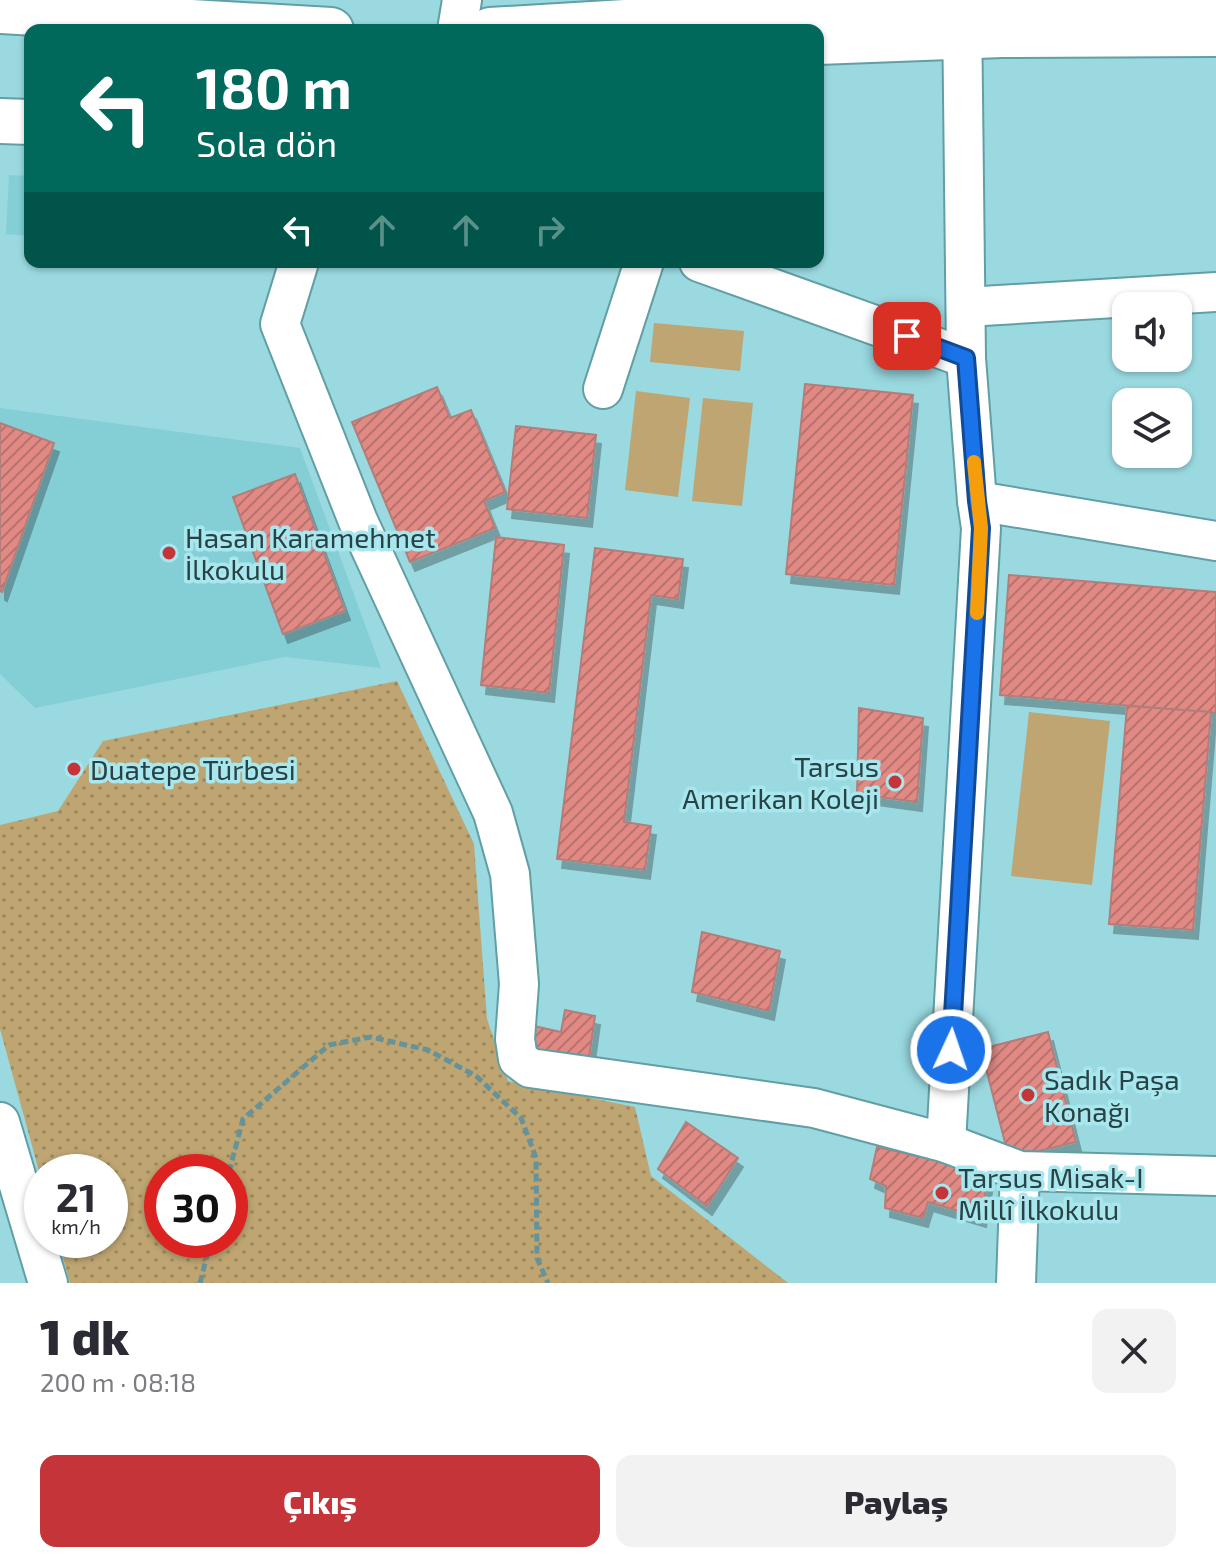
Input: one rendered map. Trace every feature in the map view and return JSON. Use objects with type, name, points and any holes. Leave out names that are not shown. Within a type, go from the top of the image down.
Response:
[{"type":"main road","points":[[824,41],[962,13],[1216,4]]},
{"type":"main road","points":[[562,24],[754,8],[962,13],[1216,34]]},
{"type":"main road","points":[[0,11],[173,10],[284,24]]},
{"type":"main road","points":[[0,121],[24,122]]},
{"type":"street","points":[[458,24],[462,0]]},
{"type":"street","points":[[946,1143],[981,542],[966,358],[962,13]]},
{"type":"street","points":[[297,268],[280,324],[358,521],[493,813],[510,874],[519,984],[515,1039],[518,1059],[530,1068],[814,1108],[946,1143],[1020,1171],[1216,1176]]},
{"type":"street","points":[[603,389],[642,268]]},
{"type":"street","points":[[716,268],[966,358]]},
{"type":"street","points":[[966,307],[1216,292]]},
{"type":"street","points":[[977,501],[1216,541]]},
{"type":"street","points":[[0,1122],[6,1162],[48,1283]]},
{"type":"street","points":[[1016,1283],[1020,1171]]},
{"type":"path","points":[[234,1154],[243,1119],[329,1045],[371,1037],[428,1050],[476,1076],[521,1118],[536,1158],[537,1258],[548,1283]]},
{"type":"path","points":[[200,1283],[206,1258]]},
{"type":"shaded area","points":[[9,175],[24,176],[24,236],[6,234]]},
{"type":"shaded area","points":[[654,323],[744,331],[740,371],[650,362]]},
{"type":"shaded area","points":[[636,391],[690,398],[678,497],[625,490]]},
{"type":"shaded area","points":[[703,398],[753,403],[742,506],[692,501]]},
{"type":"shaded area","name":"Hasan Karamehmet İlkokulu","points":[[0,408],[300,448],[381,668],[285,657],[35,708],[0,674]]},
{"type":"shaded area","points":[[397,681],[474,844],[487,1019],[508,1081],[635,1107],[651,1176],[788,1283],[70,1283],[63,1258],[128,1258],[128,1154],[34,1154],[0,1029],[0,825],[58,811],[103,741]]},
{"type":"shaded area","points":[[1029,712],[1110,721],[1092,885],[1011,876]]},
{"type":"building","points":[[805,384],[913,395],[894,585],[786,574]]},
{"type":"building","points":[[437,387],[450,418],[471,410],[505,492],[484,501],[495,528],[410,562],[352,422]]},
{"type":"building","points":[[0,423],[54,443],[2,592],[0,591]]},
{"type":"building","points":[[516,426],[596,435],[587,518],[507,509]]},
{"type":"building","points":[[295,474],[345,611],[283,634],[233,497]]},
{"type":"building","points":[[496,537],[564,545],[549,693],[481,685]]},
{"type":"building","points":[[595,548],[683,559],[678,599],[651,595],[624,822],[651,826],[645,870],[557,859]]},
{"type":"building","points":[[1009,575],[1216,592],[1216,713],[1000,695]]},
{"type":"building","points":[[1127,706],[1211,712],[1193,930],[1109,924]]},
{"type":"building","points":[[859,708],[923,718],[917,802],[857,794]]},
{"type":"building","points":[[702,932],[780,951],[769,1011],[692,992]]},
{"type":"building","points":[[565,1010],[595,1016],[588,1065],[524,1053],[525,1024],[561,1032]]},
{"type":"building","name":"Sadık Paşa Konağı","points":[[1048,1032],[1076,1142],[1009,1158],[981,1049]]},
{"type":"building","points":[[686,1122],[738,1158],[707,1206],[658,1169]]},
{"type":"building","points":[[877,1147],[989,1172],[981,1218],[928,1202],[923,1218],[885,1208],[886,1186],[870,1179]]},
{"type":"slow traffic","points":[[974,462],[981,528],[977,613]]},
{"type":"place","name":"Hasan Karamehmet İlkokulu","points":[[169,553]]},
{"type":"place","name":"Duatepe Türbesi","points":[[74,769]]},
{"type":"place","name":"Tarsus Amerikan Koleji","points":[[895,782]]},
{"type":"place","name":"Sadık Paşa Konağı","points":[[1028,1095]]},
{"type":"place","name":"Tarsus Misak-I Millî İlkokulu","points":[[942,1193]]},
{"type":"route","points":[[907,336],[966,358],[981,528],[951,1050]]}]
